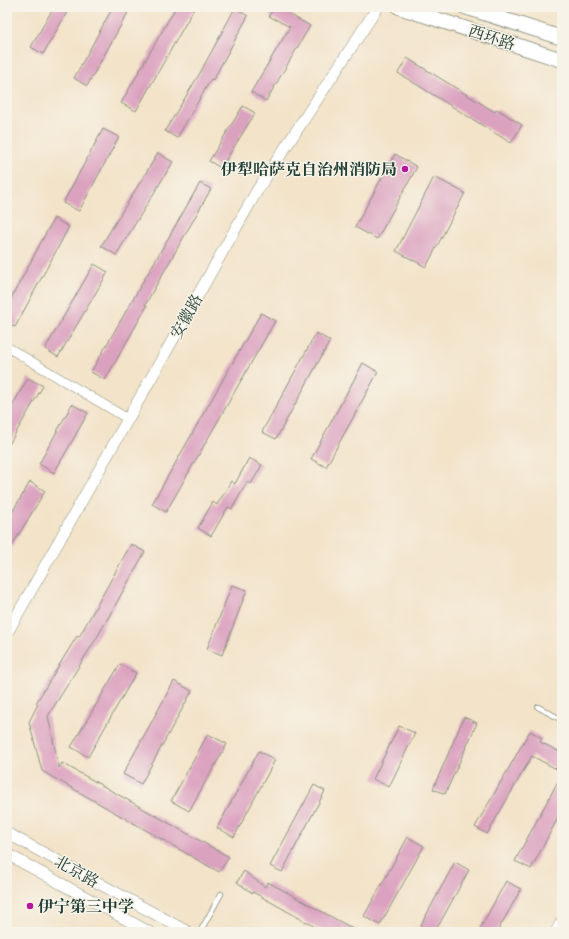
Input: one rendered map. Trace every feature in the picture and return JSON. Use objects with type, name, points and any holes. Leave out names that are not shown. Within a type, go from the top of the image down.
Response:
[{"type":"main road","name":"西环路","points":[[399,7],[562,60]]},
{"type":"main road","name":"西环路","points":[[464,7],[562,38]]},
{"type":"street","name":"安徽路","points":[[7,633],[258,189],[378,7]]},
{"type":"street","points":[[7,347],[128,420]]},
{"type":"street","name":"北京路","points":[[7,833],[188,932]]},
{"type":"street","name":"北京路","points":[[7,854],[149,932]]},
{"type":"street","points":[[556,932],[562,921]]},
{"type":"lane","points":[[538,707],[562,720]]},
{"type":"lane","points":[[200,932],[221,894]]},
{"type":"building","points":[[54,7],[70,7],[43,54],[31,47]]},
{"type":"building","points":[[113,7],[131,7],[87,86],[74,78]]},
{"type":"building","points":[[176,7],[195,7],[136,111],[121,103]]},
{"type":"building","points":[[274,7],[277,7],[310,26],[266,101],[251,92],[290,27],[269,16]]},
{"type":"building","points":[[235,8],[248,16],[213,80],[211,79],[177,138],[165,131],[200,73]]},
{"type":"building","points":[[407,58],[495,112],[497,109],[522,125],[511,143],[398,73]]},
{"type":"building","points":[[243,106],[255,113],[221,168],[209,161]]},
{"type":"building","points":[[103,129],[119,137],[79,211],[63,203]]},
{"type":"building","points":[[158,153],[173,162],[116,255],[101,246]]},
{"type":"building","points":[[395,154],[417,167],[377,239],[355,227]]},
{"type":"building","points":[[434,177],[465,193],[426,267],[396,251]]},
{"type":"building","points":[[200,183],[211,189],[145,305],[147,306],[105,380],[91,372]]},
{"type":"building","points":[[54,218],[69,227],[15,327],[7,323],[7,306]]},
{"type":"building","points":[[94,264],[108,272],[58,357],[45,349]]},
{"type":"building","points":[[261,313],[275,321],[166,512],[152,504]]},
{"type":"building","points":[[316,333],[330,341],[276,439],[262,432]]},
{"type":"building","points":[[363,363],[378,372],[326,467],[311,459]]},
{"type":"building","points":[[28,378],[43,386],[7,448],[7,415]]},
{"type":"building","points":[[72,404],[88,413],[54,473],[39,464]]},
{"type":"building","points":[[249,458],[262,465],[251,484],[247,482],[232,509],[228,507],[211,536],[198,528],[213,502],[217,505],[231,481],[235,484]]},
{"type":"building","points":[[30,482],[45,491],[7,554],[7,521]]},
{"type":"building","points":[[131,544],[145,552],[99,634],[48,716],[59,768],[62,763],[229,857],[219,872],[42,771],[29,722],[38,704],[36,703],[77,636],[79,637]]},
{"type":"building","points":[[232,585],[247,590],[222,655],[207,649]]},
{"type":"building","points":[[120,664],[136,673],[88,757],[71,747]]},
{"type":"building","points":[[174,681],[192,691],[141,784],[123,774]]},
{"type":"building","points":[[464,717],[477,723],[445,794],[433,789]]},
{"type":"building","points":[[399,726],[415,733],[389,787],[373,779]]},
{"type":"building","points":[[530,731],[542,738],[540,742],[562,753],[562,772],[532,756],[487,834],[475,827]]},
{"type":"building","points":[[208,734],[227,744],[189,811],[171,801]]},
{"type":"building","points":[[259,751],[275,760],[234,837],[217,828]]},
{"type":"building","points":[[562,774],[562,810],[531,869],[515,861]]},
{"type":"building","points":[[314,785],[325,791],[282,872],[270,866]]},
{"type":"building","points":[[408,837],[424,846],[380,925],[364,916]]},
{"type":"building","points":[[455,862],[469,870],[435,932],[417,932]]},
{"type":"building","points":[[244,871],[265,887],[268,882],[359,932],[324,932],[253,892],[252,893],[237,882]]},
{"type":"building","points":[[506,881],[521,889],[497,932],[478,932]]},
{"type":"place","name":"伊犁哈萨克自治州消防局","points":[[405,169]]},
{"type":"place","name":"伊宁第三中学","points":[[30,906]]}]
